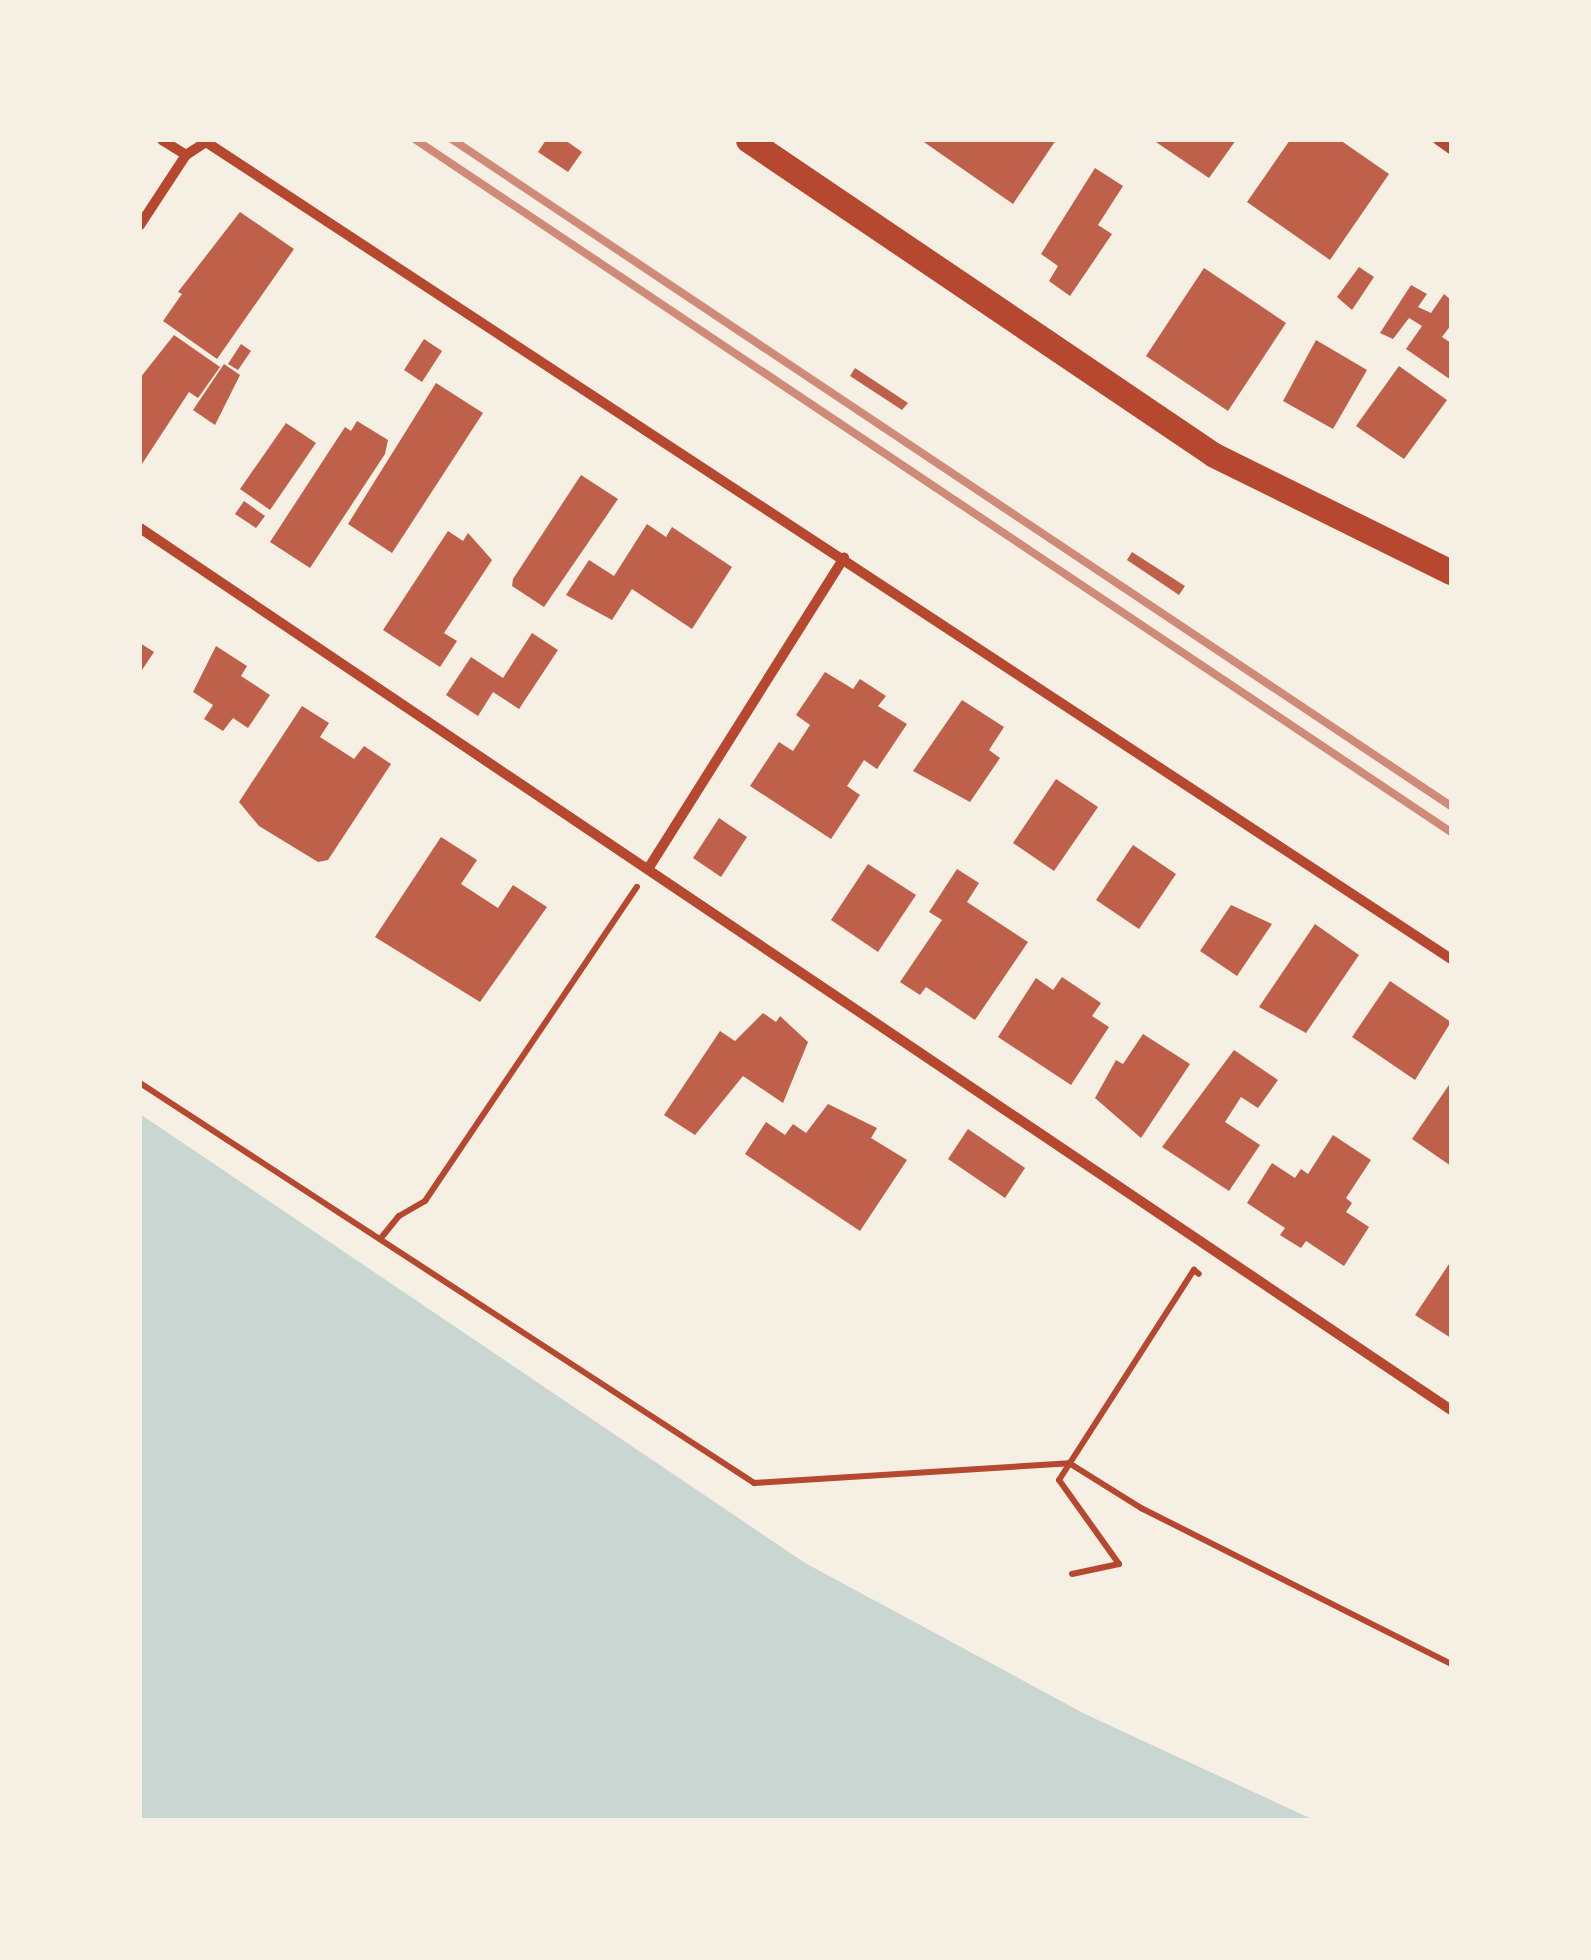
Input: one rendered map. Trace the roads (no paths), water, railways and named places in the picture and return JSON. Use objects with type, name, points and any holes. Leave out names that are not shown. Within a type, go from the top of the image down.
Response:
[{"type":"main road","points":[[748,140],[1214,455],[1451,572]]},
{"type":"street","points":[[162,140],[186,155]]},
{"type":"street","points":[[1438,140],[1451,149]]},
{"type":"street","points":[[140,224],[186,155],[206,142],[1451,959]]},
{"type":"street","points":[[140,528],[1451,1410]]},
{"type":"street","points":[[648,869],[844,558]]},
{"type":"railway","points":[[416,140],[1451,832]]},
{"type":"railway","points":[[453,140],[1451,806]]}]
